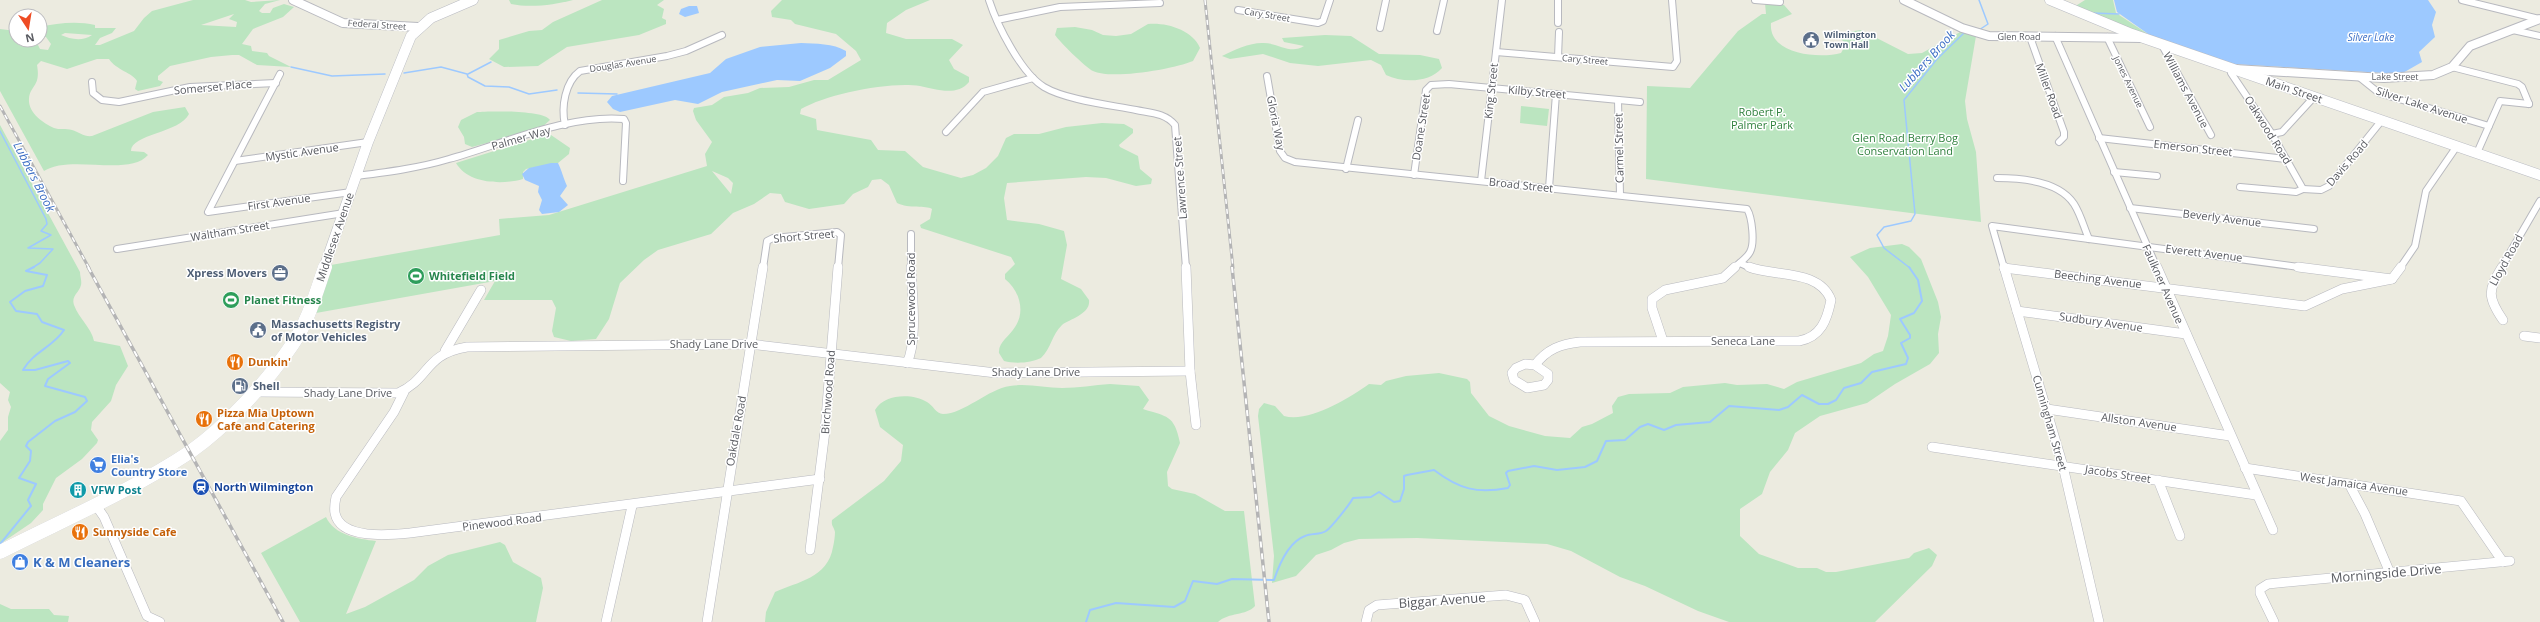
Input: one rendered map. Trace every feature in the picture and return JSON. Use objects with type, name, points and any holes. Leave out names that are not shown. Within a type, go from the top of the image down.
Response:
[{"type":"main road","name":"Middlesex Avenue","points":[[0,552],[151,475],[198,446],[231,417],[254,392],[287,352],[302,328],[368,142],[409,40],[418,27],[442,13],[473,0]]},
{"type":"main road","name":"Main Street","points":[[2050,0],[2162,45],[2540,175]]},
{"type":"street","name":"Federal Street","points":[[293,0],[325,16],[343,22],[418,27]]},
{"type":"street","name":"Lawrence Street","points":[[989,0],[997,20],[1024,68],[1033,78],[1053,92],[1162,116],[1170,119],[1175,125],[1186,270],[1190,371],[1196,425]]},
{"type":"street","name":"Cary Street","points":[[1238,10],[1320,23],[1323,21],[1330,0]]},
{"type":"street","points":[[1380,28],[1386,0]]},
{"type":"street","points":[[1438,31],[1444,0]]},
{"type":"street","name":"King Street","points":[[1481,181],[1502,0]]},
{"type":"street","points":[[1558,0],[1558,23]]},
{"type":"street","name":"Cary Street","points":[[1496,52],[1673,67],[1677,61],[1672,0]]},
{"type":"street","points":[[1755,0],[1780,2]]},
{"type":"street","name":"Glen Road","points":[[1904,0],[1977,34],[2002,38],[2055,36],[2143,38]]},
{"type":"street","points":[[2462,0],[2539,19]]},
{"type":"street","points":[[997,20],[1060,7],[1160,3]]},
{"type":"street","name":"Lake Street","points":[[2234,69],[2360,76],[2418,77],[2439,74],[2452,67],[2470,46],[2539,19]]},
{"type":"street","points":[[2514,30],[2540,36]]},
{"type":"street","points":[[1558,57],[1559,32]]},
{"type":"street","name":"Douglas Avenue","points":[[565,125],[564,120],[569,80],[576,73],[589,68],[673,55],[722,34]]},
{"type":"street","name":"Faulkner Avenue","points":[[2055,36],[2146,246],[2256,495],[2273,530]]},
{"type":"street","name":"Jones Avenue","points":[[2107,37],[2150,127]]},
{"type":"street","name":"Miller Road","points":[[2030,38],[2064,132],[2064,137],[2059,142]]},
{"type":"street","name":"Williams Avenue","points":[[2162,45],[2211,135]]},
{"type":"street","points":[[2452,67],[2518,84],[2522,87],[2529,104],[2501,100],[2477,153]]},
{"type":"street","name":"Oakwood Road","points":[[2234,69],[2231,73],[2272,134],[2301,191]]},
{"type":"street","points":[[235,161],[280,74]]},
{"type":"street","name":"Gloria Way","points":[[1267,76],[1280,151],[1285,158],[1295,162]]},
{"type":"street","name":"Silver Lake Avenue","points":[[2360,76],[2372,89],[2379,93],[2489,126]]},
{"type":"street","points":[[946,132],[984,92],[1033,78]]},
{"type":"street","name":"Somerset Place","points":[[92,82],[91,90],[98,98],[114,102],[134,100],[190,87],[276,83]]},
{"type":"street","name":"Kilby Street","points":[[1435,84],[1640,102]]},
{"type":"street","name":"Doane Street","points":[[1414,175],[1426,90],[1428,86],[1435,84]]},
{"type":"street","points":[[1549,188],[1556,94]]},
{"type":"street","points":[[2272,134],[2282,132],[2314,97]]},
{"type":"street","name":"Carmel Street","points":[[1618,100],[1620,195]]},
{"type":"street","name":"Palmer Way","points":[[356,176],[430,165],[565,125],[613,118],[625,120],[623,181]]},
{"type":"street","points":[[1346,168],[1358,120]]},
{"type":"street","name":"Davis Road","points":[[2240,188],[2301,191],[2321,190],[2329,186],[2382,120]]},
{"type":"street","name":"Emerson Street","points":[[2099,138],[2286,159]]},
{"type":"street","name":"Mystic Avenue","points":[[235,161],[368,142]]},
{"type":"street","points":[[2392,279],[2416,246],[2426,191],[2457,146]]},
{"type":"street","name":"First Avenue","points":[[235,161],[208,212],[351,192]]},
{"type":"street","name":"Broad Street","points":[[1295,162],[1747,209],[1750,214],[1752,248],[1740,263]]},
{"type":"street","points":[[2114,172],[2157,176]]},
{"type":"street","points":[[1997,178],[2036,183],[2061,192],[2074,205],[2089,239]]},
{"type":"street","name":"Lloyd Road","points":[[2503,320],[2490,301],[2491,287],[2540,201]]},
{"type":"street","name":"Beverly Avenue","points":[[2130,208],[2314,230]]},
{"type":"street","name":"Waltham Street","points":[[117,249],[344,213]]},
{"type":"street","name":"Everett Avenue","points":[[1992,226],[2392,279]]},
{"type":"street","name":"Cunningham Street","points":[[1992,226],[2063,466],[2099,622]]},
{"type":"street","name":"Short Street","points":[[768,240],[829,232],[840,233]]},
{"type":"street","name":"Birchwood Road","points":[[810,550],[820,480],[840,233]]},
{"type":"street","name":"Sprucewood Road","points":[[907,363],[911,355],[912,341],[911,234]]},
{"type":"street","name":"Oakdale Road","points":[[707,622],[726,493],[768,240]]},
{"type":"street","points":[[1663,341],[1651,305],[1654,296],[1665,290],[1720,279],[1740,263]]},
{"type":"street","name":"Seneca Lane","points":[[1534,365],[1547,352],[1570,343],[1799,341],[1812,338],[1819,333],[1831,300],[1823,287],[1805,278],[1761,270],[1740,263]]},
{"type":"street","name":"Beeching Avenue","points":[[2004,268],[2301,306],[2311,305],[2326,295],[2346,288],[2392,279]]},
{"type":"street","points":[[445,351],[450,340],[481,290]]},
{"type":"street","name":"Sudbury Avenue","points":[[2016,311],[2186,334]]},
{"type":"street","points":[[2524,336],[2540,338]]},
{"type":"street","name":"Shady Lane Drive","points":[[254,392],[391,394],[404,392],[435,358],[445,351],[467,347],[750,344],[996,373],[1190,371]]},
{"type":"street","name":"Pinewood Road","points":[[404,392],[394,412],[336,497],[333,512],[338,521],[344,526],[368,535],[397,535],[632,506],[820,480]]},
{"type":"street","name":"Allston Avenue","points":[[2047,409],[2230,436]]},
{"type":"street","name":"Jacobs Street","points":[[1932,448],[2256,495]]},
{"type":"street","name":"West Jamaica Avenue","points":[[2245,468],[2463,502],[2507,562]]},
{"type":"street","points":[[2158,480],[2180,536]]},
{"type":"street","points":[[2349,484],[2365,514],[2390,572]]},
{"type":"street","points":[[94,504],[104,517],[147,616],[160,622]]},
{"type":"street","points":[[606,622],[632,506]]},
{"type":"street","name":"Morningside Drive","points":[[2274,622],[2260,592],[2263,586],[2390,572],[2507,562]]},
{"type":"street","name":"Biggar Avenue","points":[[1366,622],[1367,613],[1371,608],[1388,603],[1506,595],[1516,596],[1528,602],[1535,622]]},
{"type":"green space","points":[[193,0],[245,0],[251,2],[280,0],[265,4],[259,11],[262,13],[270,13],[273,8],[284,4],[294,7],[283,17],[253,29],[242,44],[251,46],[252,51],[267,53],[269,56],[291,67],[257,65],[239,55],[211,57],[170,66],[158,76],[158,80],[163,82],[160,86],[138,91],[135,89],[137,81],[135,78],[116,66],[109,59],[97,59],[67,69],[41,61],[37,65],[38,78],[31,91],[29,104],[37,117],[54,128],[70,129],[84,135],[92,136],[153,112],[185,107],[189,114],[184,120],[167,130],[147,137],[133,145],[131,151],[144,152],[148,155],[139,161],[114,165],[69,164],[55,166],[44,171],[0,91],[0,29],[8,30],[8,48],[40,48],[48,50],[51,44],[48,40],[48,26],[75,23],[95,25],[95,28],[116,28],[112,33],[100,38],[95,45],[100,45],[134,31],[144,18],[152,11]],"holes":[[[234,14],[229,19],[237,22],[236,27],[201,25]],[[65,33],[92,35],[84,39],[68,38],[61,35]]]},
{"type":"green space","points":[[509,0],[573,0],[550,5],[534,6],[511,4]]},
{"type":"green space","points":[[602,0],[664,0],[657,5],[664,9],[662,18],[666,20],[666,24],[639,35],[567,47],[538,66],[504,67],[489,59],[499,49],[499,40],[529,31],[542,30],[553,22]]},
{"type":"green space","points":[[782,0],[930,0],[906,10],[887,23],[886,33],[906,39],[952,39],[963,45],[949,60],[954,69],[969,77],[969,82],[964,87],[952,91],[946,91],[907,85],[876,87],[826,98],[801,109],[800,114],[816,119],[817,130],[871,140],[878,150],[905,151],[923,167],[961,178],[973,175],[986,168],[998,156],[1006,138],[1014,134],[1039,134],[1066,127],[1102,123],[1124,124],[1133,129],[1133,133],[1119,145],[1120,147],[1138,156],[1140,169],[1152,179],[1151,184],[1136,186],[1106,178],[1086,177],[1007,183],[1004,198],[1007,220],[1039,224],[1064,231],[1067,245],[1061,279],[1081,289],[1089,300],[1087,309],[1079,316],[1062,325],[1041,358],[1028,362],[1004,361],[999,353],[1002,342],[1015,327],[1020,314],[1017,295],[1005,279],[1005,274],[1015,264],[1011,257],[921,228],[920,225],[930,219],[932,209],[926,207],[907,206],[897,203],[889,185],[881,179],[872,180],[868,187],[853,194],[844,204],[809,209],[785,202],[781,194],[770,193],[754,204],[733,213],[711,234],[658,250],[644,260],[620,283],[609,319],[596,339],[571,341],[554,337],[552,331],[556,308],[552,300],[484,300],[495,281],[316,313],[331,265],[500,235],[499,219],[549,215],[707,166],[705,154],[712,142],[696,120],[693,111],[694,108],[712,105],[724,97],[748,93],[760,88],[789,87],[814,80],[828,80],[861,60],[856,51],[836,34],[795,24],[791,20],[772,17],[771,11]],"holes":[[[712,171],[728,178],[733,183],[731,194]]]},
{"type":"green space","points":[[2085,0],[2113,0],[2116,13],[2151,36],[2074,7]]},
{"type":"green space","points":[[1765,3],[1784,5],[1792,14],[1771,23],[1772,34],[1778,42],[1786,48],[1809,55],[1832,55],[1841,53],[1846,44],[1836,34],[1861,30],[1908,54],[1922,53],[1962,31],[1976,36],[1965,101],[1967,119],[1976,152],[1981,222],[1646,179],[1647,86],[1690,88],[1738,31],[1762,14],[1766,14]]},
{"type":"green space","points":[[1148,24],[1163,24],[1171,26],[1178,28],[1191,36],[1200,48],[1193,61],[1158,70],[1128,74],[1102,73],[1093,71],[1085,65],[1055,35],[1057,28],[1075,27],[1092,30],[1103,35],[1116,36],[1131,34]]},
{"type":"green space","points":[[1325,35],[1351,36],[1379,54],[1420,55],[1439,59],[1442,68],[1430,77],[1408,80],[1393,78],[1386,75],[1381,65],[1371,60],[1318,66],[1290,63],[1263,54],[1230,59],[1222,56],[1231,51],[1257,43],[1268,43],[1289,49],[1299,48],[1304,46],[1284,42],[1282,38]]},
{"type":"green space","points":[[1521,106],[1549,109],[1547,126],[1520,123]]},
{"type":"green space","points":[[504,111],[538,114],[550,120],[541,128],[472,147],[465,144],[464,137],[458,127],[461,120],[477,112]]},
{"type":"green space","points":[[0,125],[80,272],[81,285],[74,297],[73,302],[76,310],[90,331],[94,341],[120,346],[128,366],[116,385],[111,401],[92,422],[91,430],[98,440],[97,443],[82,459],[56,478],[43,504],[43,510],[31,523],[0,544],[0,441],[8,430],[8,417],[11,407],[8,400],[10,392],[0,383]]},
{"type":"green space","points":[[545,135],[551,135],[570,148],[569,154],[558,163],[526,169],[523,172],[523,179],[496,182],[477,179],[462,170],[456,163]]},
{"type":"green space","points":[[1902,244],[1909,247],[1921,259],[1938,302],[1941,317],[1938,334],[1939,353],[1930,364],[1895,384],[1867,403],[1820,416],[1795,433],[1788,450],[1770,472],[1762,494],[1740,509],[1740,536],[1759,554],[1798,568],[1817,568],[1826,572],[1836,572],[1909,558],[1914,553],[1929,548],[1937,555],[1932,566],[1875,622],[1729,622],[1698,611],[1645,586],[1620,577],[1571,551],[1547,544],[1417,538],[1359,539],[1344,543],[1331,550],[1316,555],[1296,576],[1272,583],[1274,556],[1258,416],[1259,409],[1264,403],[1275,406],[1284,416],[1305,416],[1317,413],[1340,402],[1369,384],[1381,385],[1386,381],[1406,376],[1439,373],[1467,379],[1470,382],[1471,393],[1489,416],[1509,426],[1545,436],[1570,438],[1582,427],[1592,424],[1613,413],[1612,406],[1618,397],[1629,394],[1670,393],[1683,387],[1725,383],[1737,385],[1767,384],[1784,389],[1797,382],[1861,363],[1874,354],[1883,351],[1888,336],[1891,315],[1868,277],[1850,257],[1870,248]]},
{"type":"green space","points":[[1110,384],[1139,386],[1149,400],[1143,409],[1168,418],[1175,427],[1180,443],[1167,472],[1168,486],[1172,489],[1195,494],[1225,511],[1244,511],[1255,606],[1251,609],[1227,617],[1218,622],[765,622],[766,612],[775,592],[802,582],[825,566],[830,557],[834,542],[835,532],[832,525],[832,520],[884,481],[901,461],[903,445],[880,427],[875,410],[879,405],[891,398],[906,396],[914,397],[927,402],[938,413],[943,414],[959,410],[993,392],[1010,386],[1023,385],[1074,388]]},
{"type":"green space","points":[[326,517],[335,528],[347,535],[376,541],[346,614],[365,607],[414,580],[428,566],[448,555],[500,542],[505,545],[513,562],[541,578],[543,588],[536,622],[300,622],[261,553]]},
{"type":"green space","points":[[0,604],[11,609],[49,609],[54,615],[69,616],[68,622],[0,622]]},
{"type":"water","name":"Silver Lake","points":[[2114,0],[2428,0],[2436,12],[2432,25],[2435,37],[2419,52],[2422,62],[2401,74],[2232,64],[2151,36],[2117,12]]},
{"type":"water","points":[[689,6],[697,6],[699,13],[685,17],[679,14],[681,9]]},
{"type":"water","points":[[801,43],[824,44],[841,48],[846,51],[846,56],[830,68],[800,81],[777,80],[722,92],[698,104],[675,100],[620,112],[613,109],[607,102],[612,96],[710,73],[726,59],[760,47]]},
{"type":"water","points":[[558,163],[561,169],[567,186],[560,196],[568,205],[559,212],[542,214],[539,210],[542,200],[538,192],[539,186],[525,180],[522,174],[529,168]]},
{"type":"waterway","name":"Lubbers Brook","points":[[1979,0],[1988,24],[1979,30]]},
{"type":"waterway","points":[[2092,13],[2119,14]]},
{"type":"waterway","name":"Lubbers Brook","points":[[1909,267],[1884,248],[1877,235],[1884,227],[1911,221],[1915,214],[1904,100],[1937,59],[1964,33]]},
{"type":"waterway","points":[[468,74],[491,62]]},
{"type":"waterway","points":[[291,67],[332,76],[385,74]]},
{"type":"waterway","points":[[404,73],[441,67],[467,74],[468,77],[485,86],[509,87],[529,94],[557,90]]},
{"type":"waterway","points":[[578,93],[617,94]]},
{"type":"waterway","name":"Lubbers Brook","points":[[0,131],[46,219],[47,224],[41,231],[51,235],[28,248],[53,249],[40,263],[32,268]]},
{"type":"waterway","name":"Lubbers Brook","points":[[1086,622],[1090,610],[1116,603],[1174,607],[1185,601],[1193,581],[1217,584],[1232,579],[1274,580],[1285,555],[1299,539],[1307,535],[1326,531],[1340,516],[1353,498],[1371,497],[1379,492],[1394,502],[1400,501],[1404,489],[1404,476],[1407,475],[1434,470],[1460,486],[1478,490],[1497,490],[1508,488],[1510,485],[1506,473],[1508,471],[1534,466],[1557,470],[1585,467],[1597,461],[1606,441],[1625,440],[1640,427],[1648,424],[1664,430],[1676,425],[1710,422],[1729,406],[1779,410],[1788,407],[1802,395],[1819,404],[1828,404],[1836,400],[1844,388],[1861,383],[1872,372],[1906,364],[1908,358],[1901,343],[1910,338],[1910,335],[1900,319],[1914,313],[1922,301],[1918,280],[1909,267]]},
{"type":"waterway","name":"Lubbers Brook","points":[[0,544],[31,506],[28,500],[36,484],[19,478],[30,461],[31,451],[26,446],[28,442],[55,421],[75,412],[87,401],[85,397],[45,386],[48,379],[70,363],[68,361],[35,370],[23,370],[32,359],[54,341],[64,330],[42,322],[37,314],[16,311],[10,302],[25,291],[43,286],[47,275],[26,271],[32,268]]},
{"type":"railway","points":[[1205,0],[1233,268]]},
{"type":"railway","points":[[0,106],[89,268]]},
{"type":"railway","points":[[88,267],[283,622]]},
{"type":"railway","points":[[1232,267],[1269,622]]},
{"type":"place","name":"Wilmington Town Hall","points":[[1811,40]]},
{"type":"place","name":"Xpress Movers","points":[[280,273]]},
{"type":"place","name":"Whitefield Field","points":[[416,276]]},
{"type":"place","name":"Planet Fitness","points":[[231,300]]},
{"type":"place","name":"Massachusetts Registry of Motor Vehicles","points":[[258,330]]},
{"type":"place","name":"Dunkin'","points":[[235,362]]},
{"type":"place","name":"Shell","points":[[240,386]]},
{"type":"place","name":"Pizza Mia Uptown Cafe and Catering","points":[[204,419]]},
{"type":"place","name":"Elia's Country Store","points":[[98,465]]},
{"type":"place","name":"North Wilmington","points":[[201,487]]},
{"type":"place","name":"VFW Post","points":[[78,490]]},
{"type":"place","name":"Sunnyside Cafe","points":[[80,532]]},
{"type":"place","name":"K & M Cleaners","points":[[20,562]]},
{"type":"park label","name":"Robert P. Palmer Park","points":[[1762,118]]},
{"type":"park label","name":"Glen Road Berry Bog Conservation Land","points":[[1905,144]]}]
